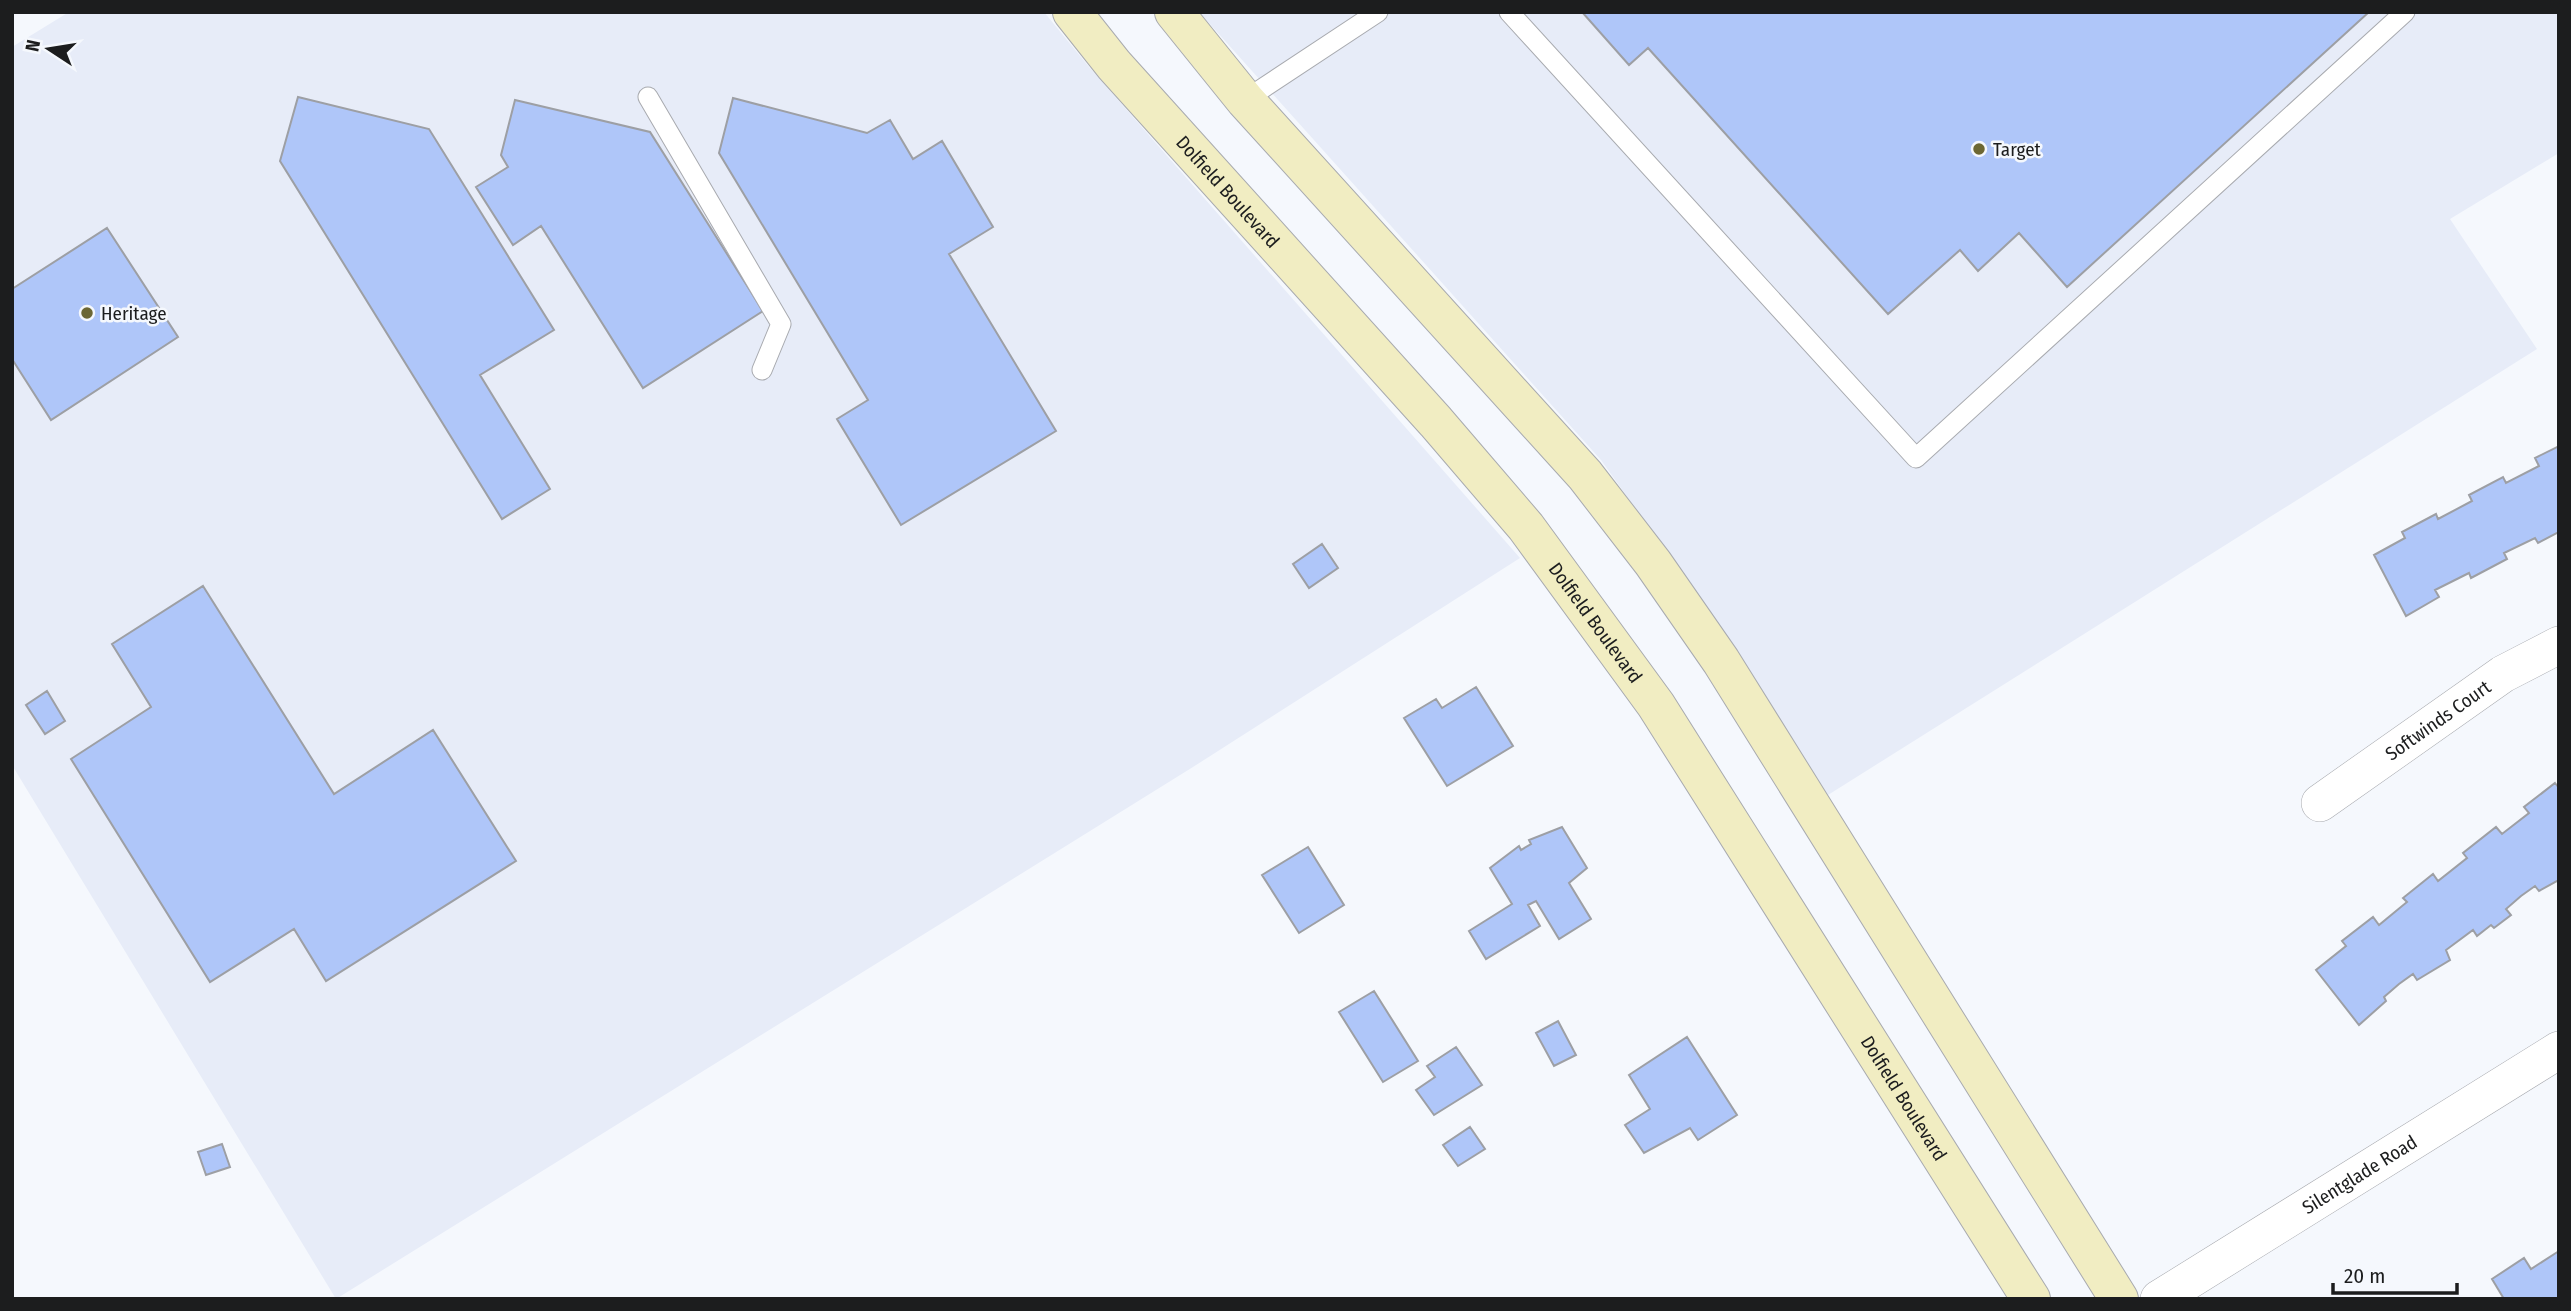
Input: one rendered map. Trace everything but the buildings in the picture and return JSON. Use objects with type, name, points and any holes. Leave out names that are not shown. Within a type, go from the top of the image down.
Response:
[{"type":"main road","name":"Dolfield Boulevard","points":[[1072,12],[1114,65],[1436,422],[1526,527],[1656,705],[2031,1299]]},
{"type":"main road","points":[[1174,12],[1245,100],[1585,475],[1653,563],[1721,662],[2119,1299]]},
{"type":"street","name":"Softwinds Court","points":[[2320,803],[2503,674],[2559,645]]},
{"type":"street","name":"Silentglade Road","points":[[2160,1299],[2559,1050]]},
{"type":"lane","points":[[1245,100],[1378,12]]},
{"type":"lane","points":[[1509,12],[1916,458],[2405,12]]},
{"type":"lane","points":[[648,97],[781,324],[762,370]]},
{"type":"shaded area","points":[[69,12],[1044,12],[1090,68],[1520,558],[1193,767],[336,1299],[12,765],[12,47]]},
{"type":"shaded area","points":[[1199,12],[2559,12],[2559,153],[2450,219],[2537,349],[1828,795],[1740,656],[1601,460]]},
{"type":"place","name":"Target","points":[[1979,149]]},
{"type":"place","name":"Heritage","points":[[87,313]]}]
